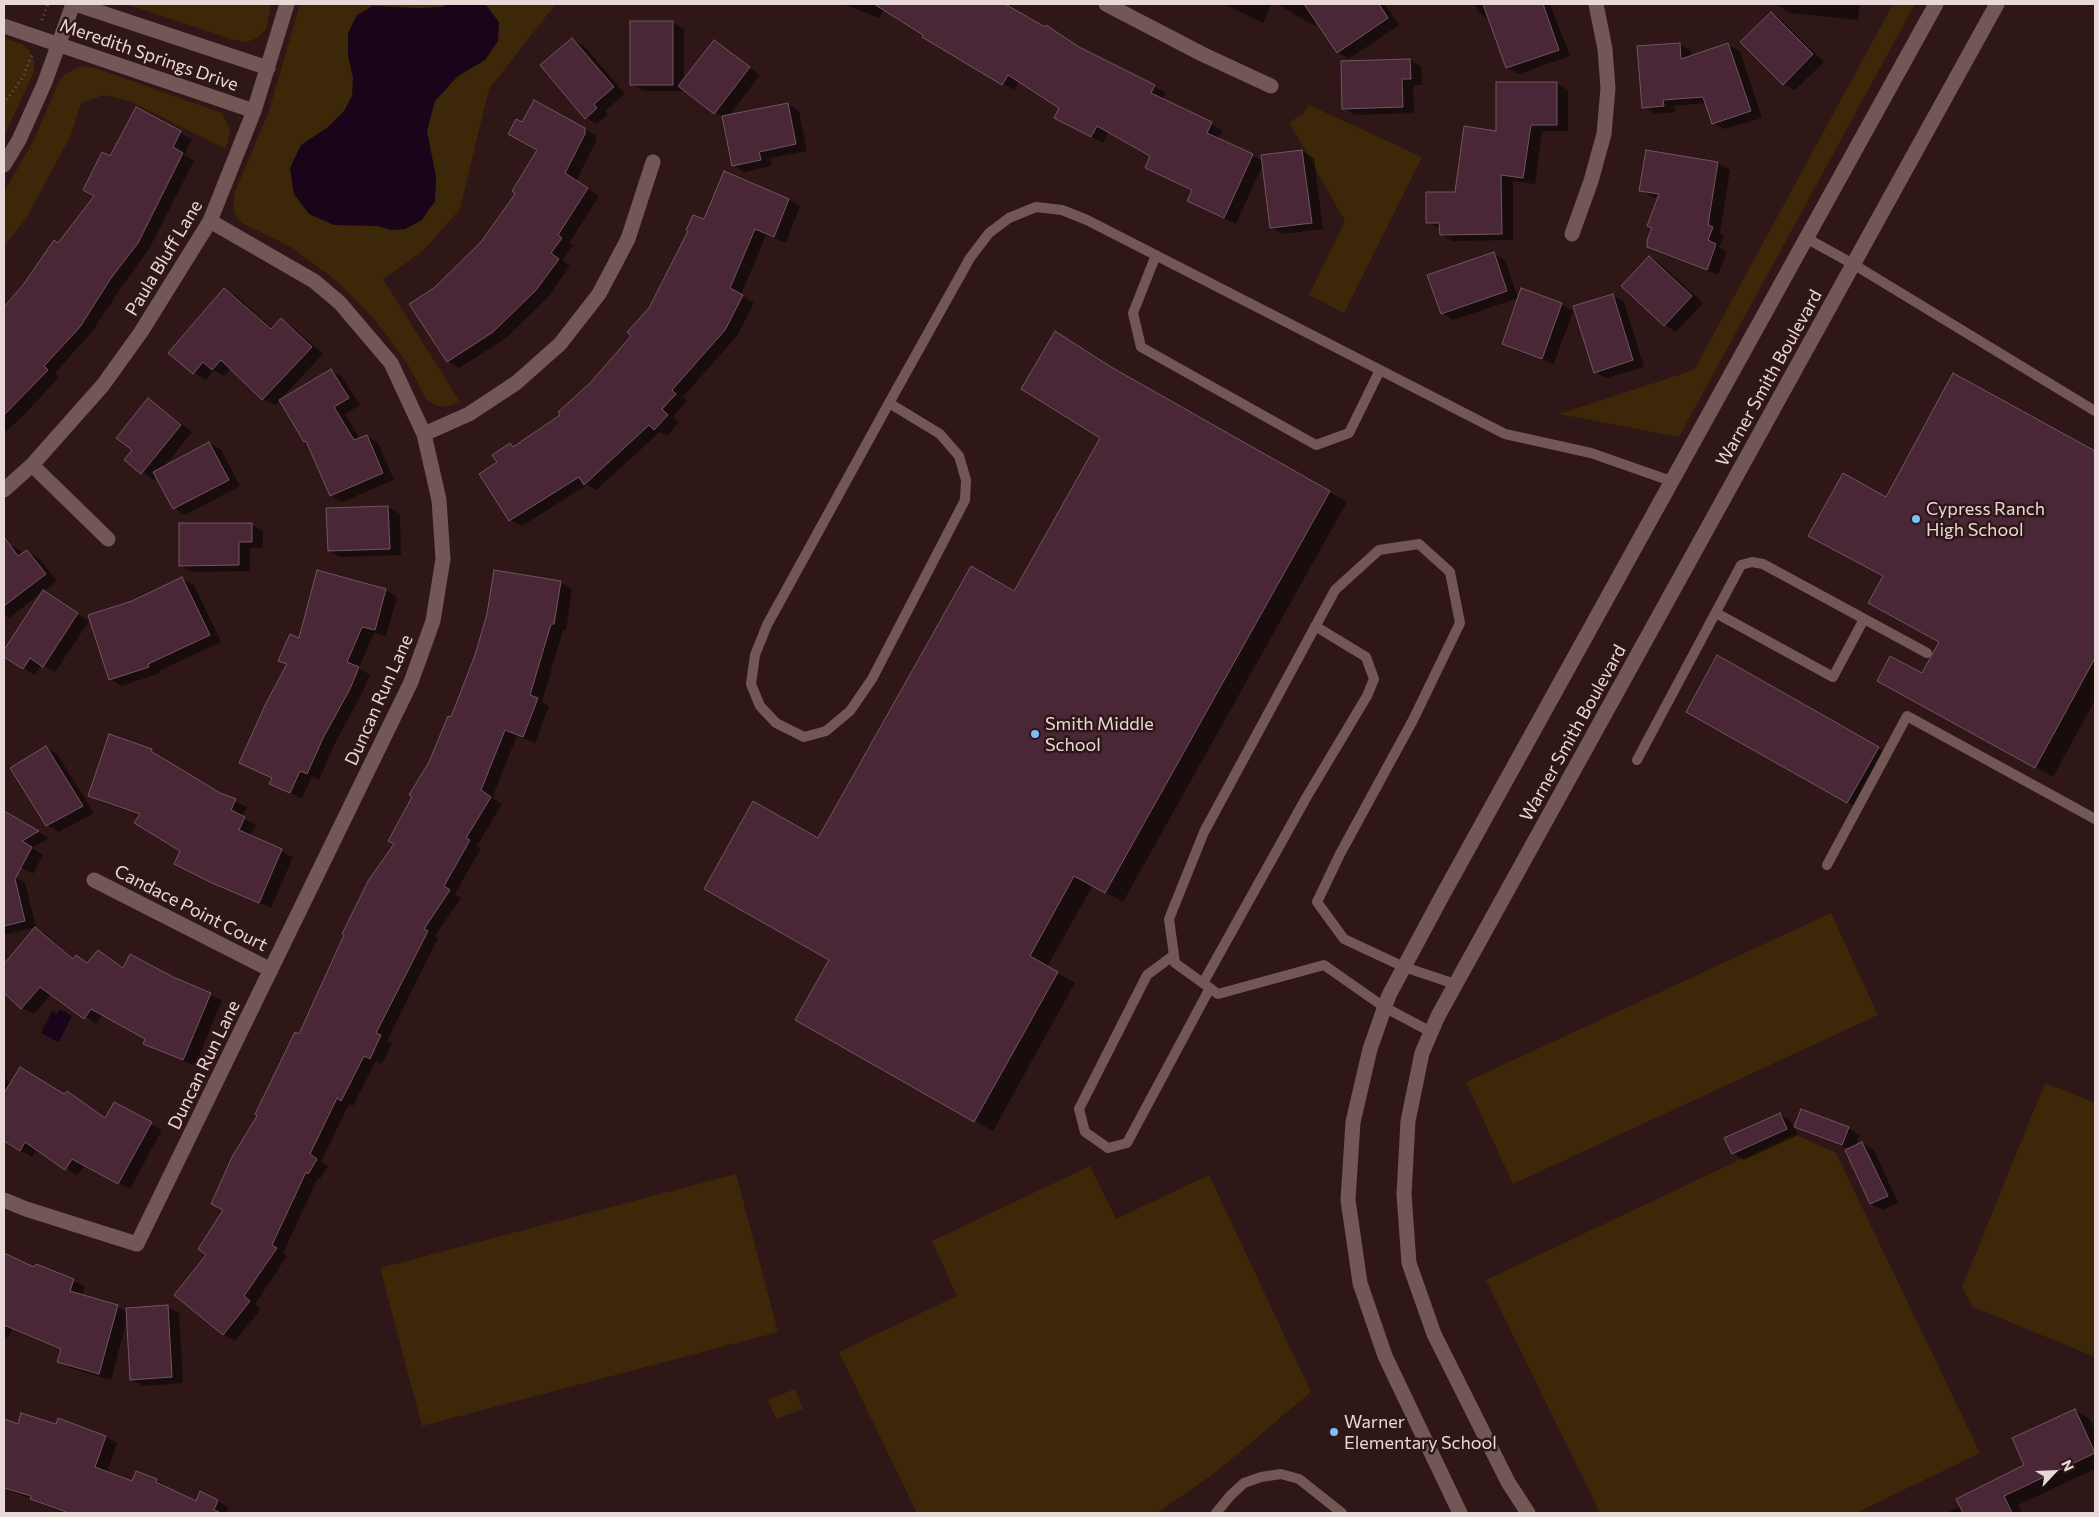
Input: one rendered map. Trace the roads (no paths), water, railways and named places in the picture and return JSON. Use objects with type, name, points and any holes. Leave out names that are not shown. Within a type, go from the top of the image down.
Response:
[{"type":"street","points":[[4,165],[19,140],[45,82],[74,4]]},
{"type":"street","name":"Meredith Springs Drive","points":[[74,4],[268,68]]},
{"type":"street","name":"Paula Bluff Lane","points":[[4,490],[32,465],[103,385],[141,332],[210,221],[254,111],[287,4]]},
{"type":"street","points":[[1106,4],[1202,54],[1271,86]]},
{"type":"street","name":"Warner Smith Boulevard","points":[[1460,1513],[1385,1356],[1360,1283],[1348,1200],[1353,1122],[1370,1049],[1384,1007],[1404,967],[1936,4]]},
{"type":"street","name":"Warner Smith Boulevard","points":[[1528,1513],[1508,1482],[1434,1334],[1409,1264],[1404,1194],[1408,1121],[1422,1053],[1455,984],[1997,4]]},
{"type":"street","points":[[1572,234],[1591,181],[1604,134],[1608,88],[1601,5]]},
{"type":"street","name":"Meredith Springs Drive","points":[[4,26],[254,111]]},
{"type":"street","points":[[424,434],[470,414],[516,383],[560,344],[599,294],[628,239],[652,162]]},
{"type":"street","name":"Duncan Run Lane","points":[[4,1200],[26,1209],[137,1244],[411,682],[434,621],[443,559],[439,500],[424,434],[391,363],[340,303],[314,281],[210,221]]},
{"type":"street","points":[[32,465],[108,539]]},
{"type":"street","name":"Candace Point Court","points":[[94,880],[271,970]]},
{"type":"lane","points":[[889,403],[940,434],[959,456],[966,480],[964,500],[872,679],[850,711],[826,731],[804,737],[776,723],[760,706],[751,684],[755,655],[767,625],[889,403],[970,258],[988,233],[1009,218],[1036,207],[1062,210],[1087,220],[1505,434],[1591,453],[1671,482]]},
{"type":"lane","points":[[1806,238],[1853,264],[2095,411]]},
{"type":"lane","points":[[1156,255],[1133,313],[1141,348],[1316,444],[1349,433],[1380,370]]},
{"type":"lane","points":[[1431,1032],[1384,1007],[1324,966],[1218,994],[1175,963],[1169,919],[1204,832],[1335,590],[1379,550],[1419,544],[1450,572],[1460,623],[1413,720],[1316,902],[1344,939],[1404,967],[1455,984]]},
{"type":"lane","points":[[1637,760],[1741,565],[1752,562],[1763,564],[1927,653]]},
{"type":"lane","points":[[1716,613],[1833,676],[1864,619]]},
{"type":"lane","points":[[1174,955],[1147,975],[1079,1109],[1085,1132],[1108,1148],[1127,1143],[1306,798],[1367,696],[1374,678],[1366,657],[1315,626]]},
{"type":"lane","points":[[1827,865],[1907,716],[2095,819]]},
{"type":"lane","points":[[1216,1513],[1230,1496],[1244,1484],[1261,1477],[1281,1474],[1299,1479],[1342,1513]]},
{"type":"place","name":"Cypress Ranch High School","points":[[1916,519]]},
{"type":"place","name":"Smith Middle School","points":[[1035,734]]},
{"type":"place","name":"Warner Elementary School","points":[[1334,1432]]}]
